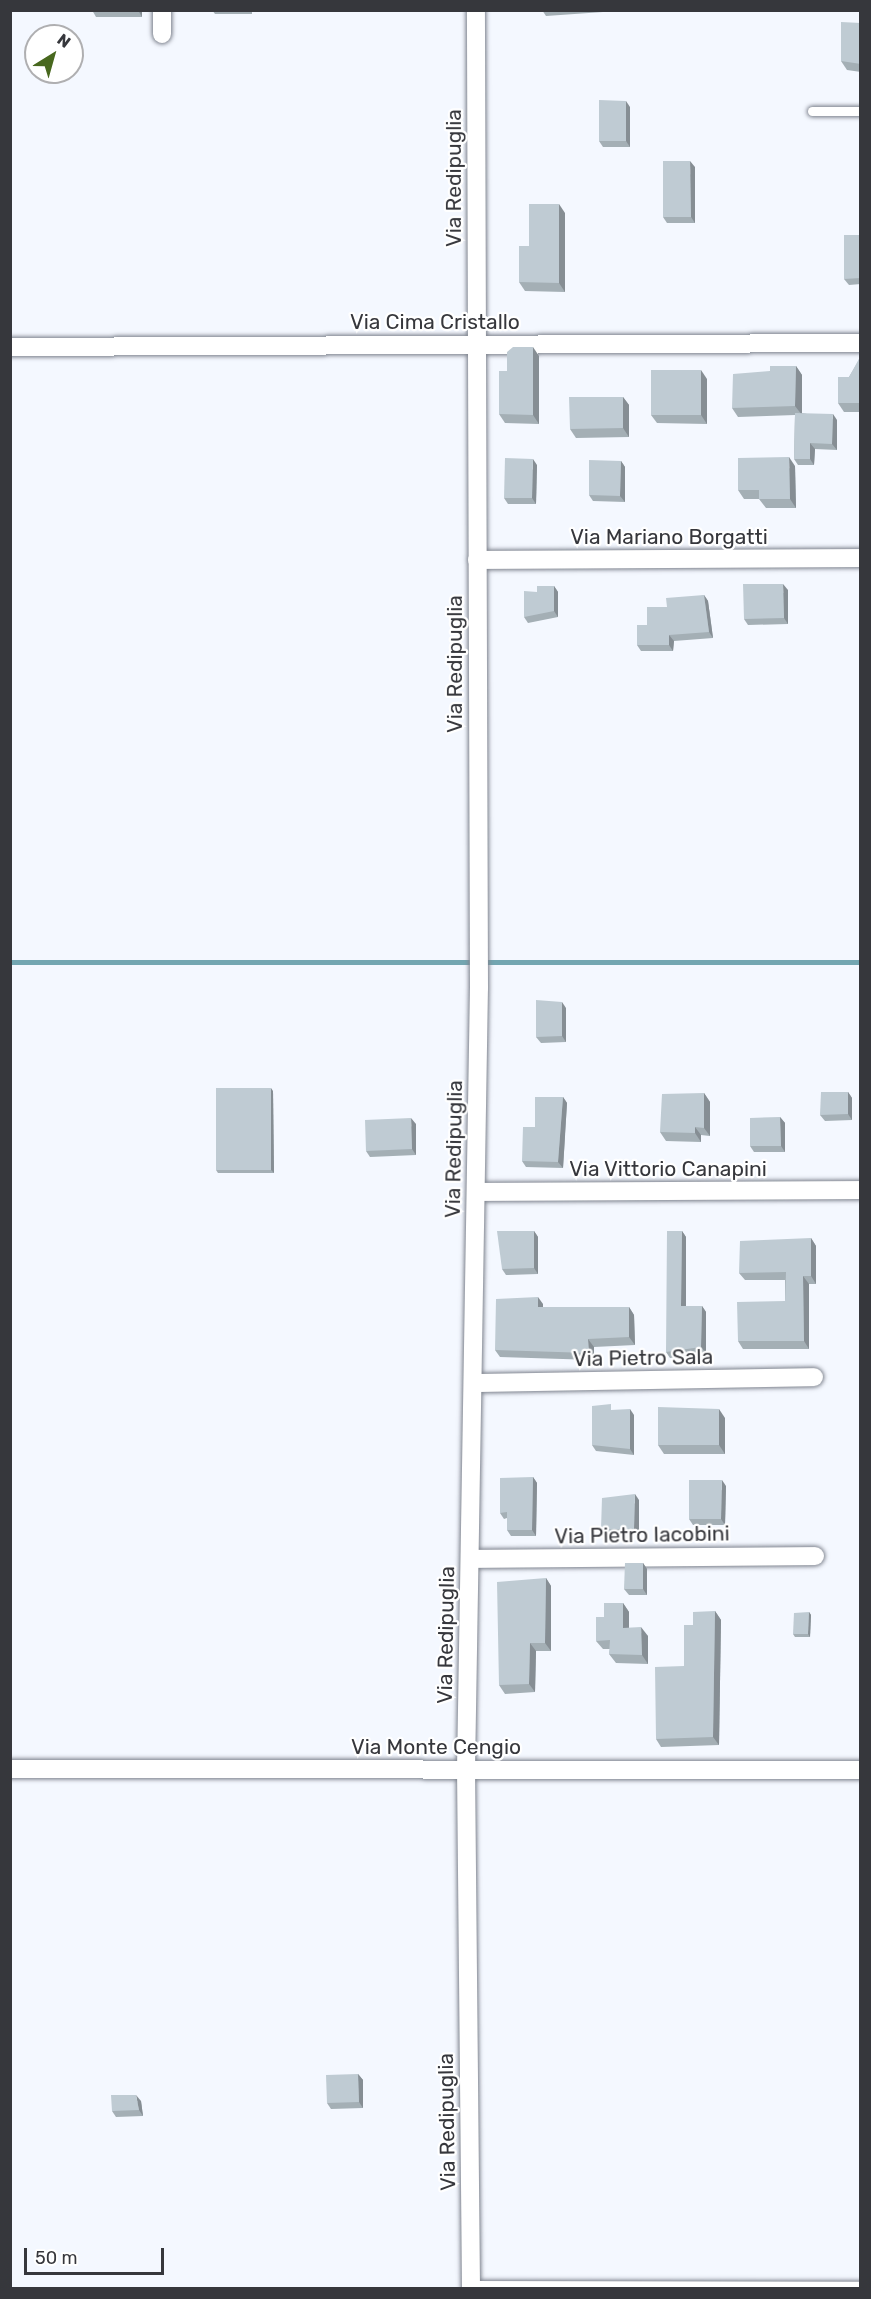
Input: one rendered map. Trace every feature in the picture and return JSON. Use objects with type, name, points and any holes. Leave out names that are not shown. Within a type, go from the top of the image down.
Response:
[{"type":"street","points":[[162,10],[162,34]]},
{"type":"street","name":"Via Redipuglia","points":[[471,2287],[466,1770],[479,988],[476,10]]},
{"type":"street","name":"Via Cima Cristallo","points":[[10,347],[861,343]]},
{"type":"street","name":"Via Mariano Borgatti","points":[[477,560],[861,558]]},
{"type":"street","name":"Via Vittorio Canapini","points":[[476,1192],[861,1190]]},
{"type":"street","name":"Via Pietro Sala","points":[[473,1383],[814,1377]]},
{"type":"street","name":"Via Pietro Iacobini","points":[[470,1559],[815,1556]]},
{"type":"street","name":"Via Monte Cengio","points":[[10,1769],[861,1770]]},
{"type":"lane","points":[[812,111],[861,111]]},
{"type":"lane","points":[[471,2287],[861,2286]]},
{"type":"building","points":[[841,22],[861,23],[861,64],[841,61]]},
{"type":"building","points":[[599,100],[626,101],[626,141],[599,141]]},
{"type":"building","points":[[663,161],[690,161],[691,217],[663,217]]},
{"type":"building","points":[[529,204],[559,204],[559,283],[519,282],[519,246],[529,246]]},
{"type":"building","points":[[844,235],[861,235],[861,278],[844,279]]},
{"type":"building","points":[[513,347],[533,347],[533,415],[499,414],[499,371],[507,371],[507,352]]},
{"type":"building","points":[[860,357],[861,403],[838,403],[838,377],[849,377]]},
{"type":"building","points":[[770,366],[796,366],[795,406],[732,408],[733,374],[770,371]]},
{"type":"building","points":[[651,370],[701,370],[701,415],[651,415]]},
{"type":"building","points":[[569,397],[623,397],[623,428],[570,429]]},
{"type":"building","points":[[795,413],[833,414],[832,444],[810,443],[810,459],[794,459]]},
{"type":"building","points":[[789,457],[790,499],[759,499],[759,490],[738,490],[738,458]]},
{"type":"building","points":[[505,458],[533,459],[532,498],[504,498]]},
{"type":"building","points":[[589,460],[621,461],[620,496],[589,495]]},
{"type":"building","points":[[743,584],[783,584],[784,618],[744,619]]},
{"type":"building","points":[[537,586],[554,586],[554,611],[524,617],[524,591],[537,592]]},
{"type":"building","points":[[704,595],[709,632],[669,635],[669,645],[637,645],[637,625],[647,625],[647,607],[667,607],[666,598]]},
{"type":"building","points":[[536,1000],[562,1002],[562,1036],[536,1037]]},
{"type":"building","points":[[216,1088],[271,1088],[271,1170],[216,1170]]},
{"type":"building","points":[[821,1092],[848,1092],[848,1114],[820,1115]]},
{"type":"building","points":[[704,1093],[704,1128],[695,1127],[695,1133],[660,1132],[662,1094]]},
{"type":"building","points":[[535,1097],[563,1097],[558,1162],[522,1161],[523,1127],[535,1127]]},
{"type":"building","points":[[780,1117],[781,1146],[750,1146],[750,1118]]},
{"type":"building","points":[[411,1118],[412,1149],[366,1151],[365,1120]]},
{"type":"building","points":[[497,1231],[534,1231],[534,1268],[502,1269]]},
{"type":"building","points":[[667,1231],[682,1231],[681,1306],[702,1306],[701,1347],[666,1352]]},
{"type":"building","points":[[811,1238],[811,1276],[803,1276],[804,1341],[738,1341],[737,1302],[785,1301],[786,1272],[739,1273],[740,1241]]},
{"type":"building","points":[[538,1297],[538,1307],[629,1307],[629,1337],[588,1339],[589,1353],[495,1350],[496,1299]]},
{"type":"building","points":[[611,1404],[611,1410],[630,1409],[630,1449],[592,1445],[592,1406]]},
{"type":"building","points":[[658,1407],[719,1409],[719,1445],[658,1445]]},
{"type":"building","points":[[533,1477],[532,1530],[507,1530],[507,1512],[500,1513],[500,1478]]},
{"type":"building","points":[[689,1480],[722,1480],[721,1519],[689,1519]]},
{"type":"building","points":[[635,1494],[634,1529],[601,1529],[602,1498]]},
{"type":"building","points":[[625,1563],[643,1563],[643,1589],[624,1589]]},
{"type":"building","points":[[546,1578],[545,1643],[530,1643],[529,1684],[499,1685],[497,1582]]},
{"type":"building","points":[[604,1603],[623,1603],[623,1628],[641,1627],[642,1655],[609,1654],[610,1640],[596,1641],[596,1617],[604,1617]]},
{"type":"building","points":[[715,1611],[713,1737],[656,1739],[655,1667],[684,1666],[684,1625],[693,1625],[693,1612]]},
{"type":"building","points":[[809,1612],[808,1634],[793,1634],[794,1613]]},
{"type":"building","points":[[358,2074],[359,2102],[327,2103],[326,2075]]},
{"type":"building","points":[[111,2095],[136,2095],[139,2110],[112,2111]]},
{"type":"waterway","points":[[10,962],[860,962]]}]
